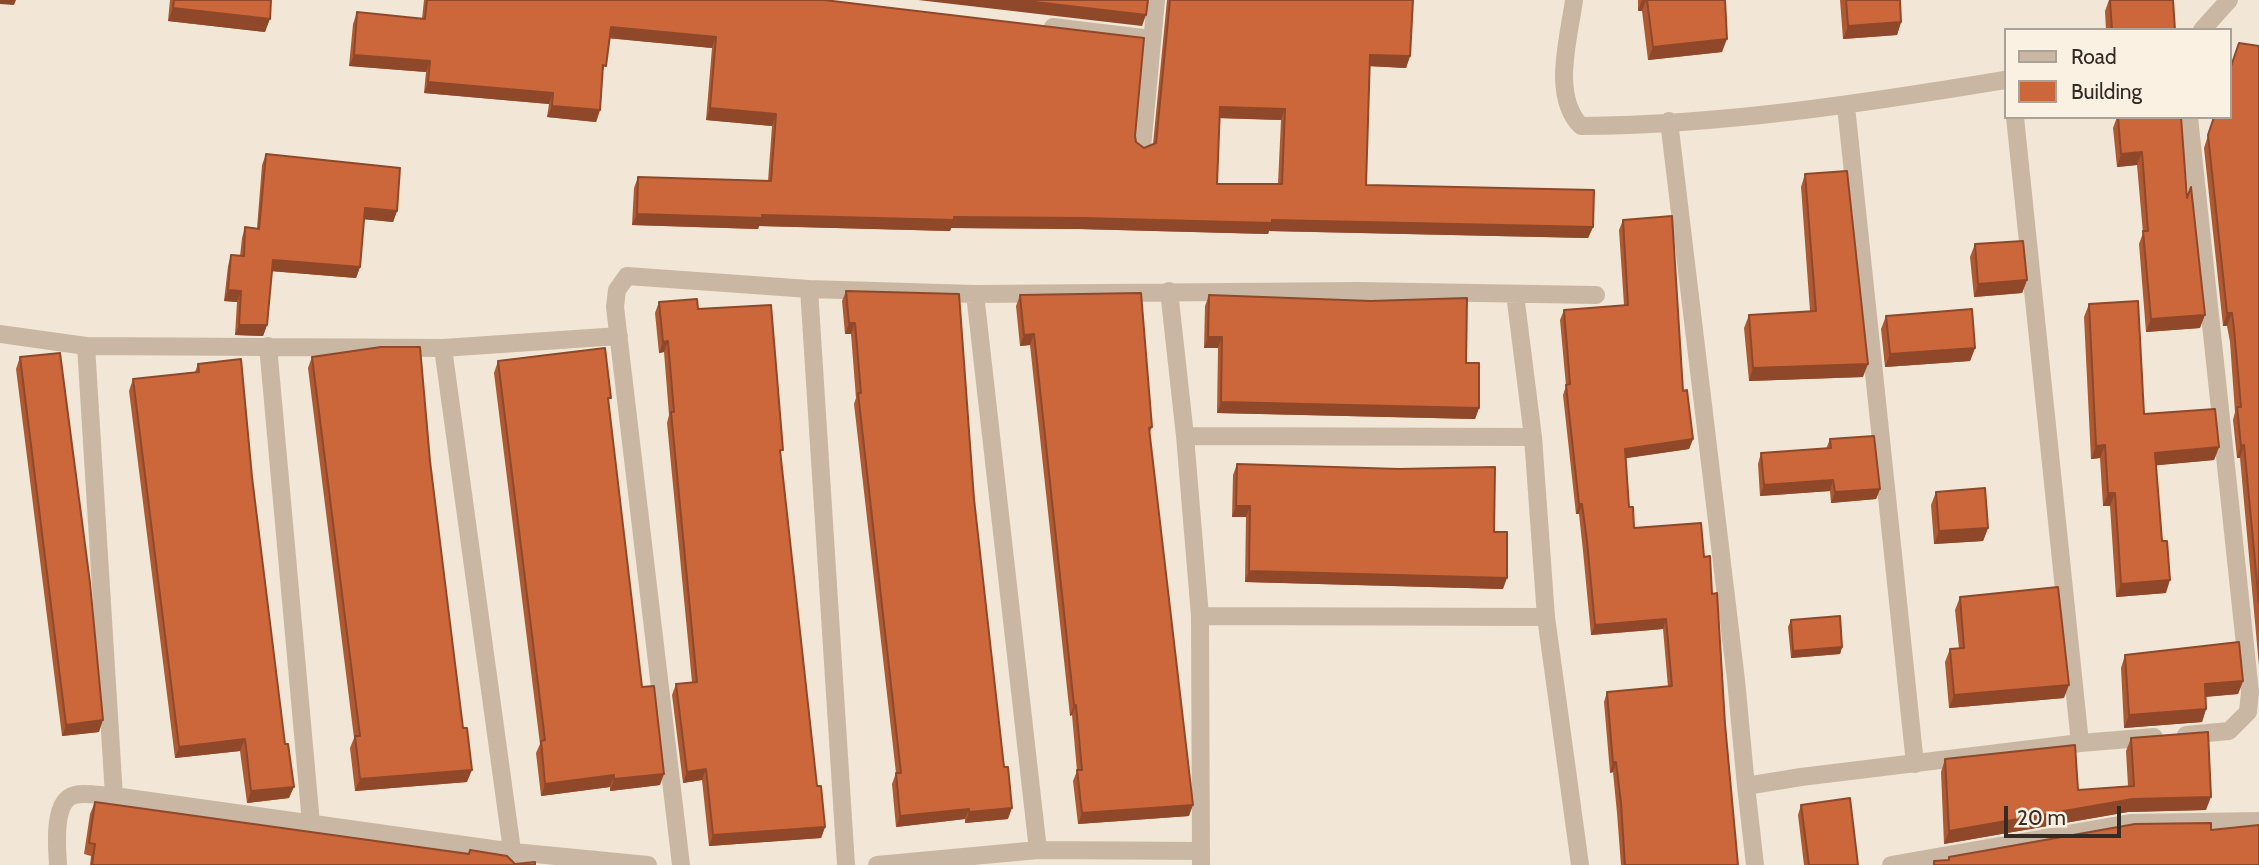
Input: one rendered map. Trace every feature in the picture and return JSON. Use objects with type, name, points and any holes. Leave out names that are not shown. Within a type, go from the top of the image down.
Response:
[{"type":"street","points":[[1142,148],[1156,0]]},
{"type":"street","points":[[1574,0],[1565,95],[1573,117],[1581,126],[1846,106],[2004,80]]},
{"type":"street","points":[[2204,28],[2229,0]]},
{"type":"street","points":[[1042,26],[1152,39]]},
{"type":"street","points":[[1846,106],[1915,764]]},
{"type":"street","points":[[2015,119],[2080,743]]},
{"type":"street","points":[[1746,786],[2080,743],[2229,731],[2248,712],[2250,692],[2189,119]]},
{"type":"street","points":[[1669,121],[1736,680],[1755,865]]},
{"type":"street","points":[[681,865],[615,307],[617,290],[627,276],[809,289],[975,294],[1169,291],[1596,295]]},
{"type":"street","points":[[809,289],[845,865]]},
{"type":"street","points":[[877,865],[1038,850],[1201,858],[1200,616],[1185,436],[1169,291]]},
{"type":"street","points":[[975,294],[1038,850]]},
{"type":"street","points":[[1515,294],[1533,437],[1546,617],[1580,865]]},
{"type":"street","points":[[0,334],[86,346],[443,348],[620,335]]},
{"type":"street","points":[[86,346],[114,796]]},
{"type":"street","points":[[268,346],[311,822]]},
{"type":"street","points":[[443,348],[514,859]]},
{"type":"street","points":[[1185,436],[1533,437]]},
{"type":"street","points":[[1200,616],[1546,617]]},
{"type":"street","points":[[58,865],[55,829],[64,802],[73,795],[114,796],[311,822],[514,859],[648,865]]},
{"type":"street","points":[[1891,865],[2130,823],[2259,821]]},
{"type":"building","points":[[174,0],[271,0],[270,19],[173,8]]},
{"type":"building","points":[[427,0],[824,0],[1144,38],[1135,136],[1136,142],[1144,148],[1156,143],[1170,0],[1413,0],[1410,56],[1370,55],[1366,185],[1594,190],[1593,227],[1272,220],[1272,223],[954,217],[954,220],[637,214],[638,177],[771,181],[776,114],[710,108],[716,37],[611,27],[606,66],[603,65],[600,110],[552,106],[553,93],[428,82],[430,61],[354,55],[357,12],[425,19]],"holes":[[[1220,107],[1285,109],[1282,184],[1217,184]]]},
{"type":"building","points":[[1018,0],[1148,0],[1146,15]]},
{"type":"building","points":[[1647,0],[1725,0],[1727,39],[1653,47]]},
{"type":"building","points":[[1846,0],[1900,0],[1901,22],[1848,26]]},
{"type":"building","points":[[2110,0],[2173,0],[2175,28],[2112,28]]},
{"type":"building","points":[[2239,43],[2259,46],[2259,603],[2244,445],[2241,446],[2237,407],[2241,407],[2234,329],[2232,313],[2227,313],[2208,135],[2213,119],[2231,119],[2231,66]]},
{"type":"building","points":[[2118,119],[2181,119],[2187,198],[2191,187],[2205,315],[2151,319],[2143,231],[2148,231],[2142,152],[2121,154]]},
{"type":"building","points":[[266,154],[400,168],[397,211],[365,208],[360,267],[273,260],[267,325],[239,325],[241,291],[228,290],[231,255],[244,256],[245,227],[259,229]]},
{"type":"building","points":[[1847,171],[1868,364],[1753,368],[1749,315],[1816,311],[1805,174]]},
{"type":"building","points":[[1672,216],[1683,391],[1687,390],[1693,439],[1625,449],[1629,507],[1633,507],[1634,528],[1701,523],[1704,557],[1710,556],[1712,594],[1717,593],[1725,724],[1738,865],[1625,865],[1621,803],[1616,762],[1613,763],[1607,692],[1672,686],[1666,619],[1595,625],[1587,541],[1582,504],[1579,504],[1566,385],[1570,384],[1564,310],[1628,305],[1623,220]]},
{"type":"building","points":[[2023,241],[2027,280],[1978,284],[1975,244]]},
{"type":"building","points":[[846,291],[959,294],[974,499],[1004,767],[1008,767],[1012,808],[900,816],[896,773],[901,773],[858,393],[861,393],[855,323],[849,323]]},
{"type":"building","points":[[1141,293],[1152,427],[1149,428],[1193,805],[1082,813],[1077,770],[1082,770],[1076,705],[1034,334],[1024,335],[1020,295]]},
{"type":"building","points":[[1209,295],[1371,301],[1467,298],[1466,363],[1479,363],[1479,408],[1221,402],[1222,337],[1208,337]]},
{"type":"building","points":[[697,299],[698,309],[771,305],[783,450],[780,450],[817,786],[821,786],[825,827],[713,835],[706,769],[687,772],[676,684],[697,682],[671,412],[674,412],[668,341],[663,342],[659,302]]},
{"type":"building","points":[[2138,301],[2144,414],[2215,409],[2219,447],[2155,453],[2162,541],[2167,541],[2170,580],[2121,584],[2115,493],[2108,493],[2105,445],[2096,446],[2089,304]]},
{"type":"building","points":[[1972,309],[1975,348],[1890,354],[1886,316]]},
{"type":"building","points":[[381,347],[420,347],[430,461],[463,728],[467,728],[472,770],[360,779],[355,736],[360,736],[312,357]]},
{"type":"building","points":[[605,348],[611,398],[608,398],[642,687],[654,686],[664,774],[614,779],[614,775],[545,784],[541,741],[545,740],[498,361]]},
{"type":"building","points":[[60,353],[90,583],[103,720],[66,725],[20,357]]},
{"type":"building","points":[[241,359],[252,477],[285,744],[288,744],[294,787],[251,791],[245,739],[179,747],[133,379],[199,372],[198,364]]},
{"type":"building","points":[[1874,436],[1880,489],[1835,492],[1833,480],[1764,485],[1761,453],[1831,448],[1830,439]]},
{"type":"building","points":[[1237,464],[1399,469],[1495,467],[1494,532],[1507,532],[1507,578],[1249,571],[1250,506],[1236,506]]},
{"type":"building","points":[[1985,488],[1988,528],[1939,531],[1936,492]]},
{"type":"building","points":[[2058,587],[2069,685],[1954,695],[1950,649],[1964,648],[1960,597]]},
{"type":"building","points":[[1840,616],[1842,647],[1793,651],[1791,620]]},
{"type":"building","points":[[2239,642],[2243,681],[2205,684],[2206,709],[2129,715],[2125,655]]},
{"type":"building","points":[[2208,732],[2211,797],[2133,799],[1949,831],[1945,759],[2075,745],[2078,790],[2134,786],[2131,738]]},
{"type":"building","points":[[1850,798],[1858,865],[1809,865],[1801,805]]},
{"type":"building","points":[[95,802],[469,854],[470,850],[507,856],[515,864],[535,862],[535,865],[92,865],[95,844],[89,843]]},
{"type":"building","points":[[2211,823],[2211,830],[2259,825],[2259,865],[1934,865],[1934,861],[1949,860],[1949,857],[2135,824]]}]
